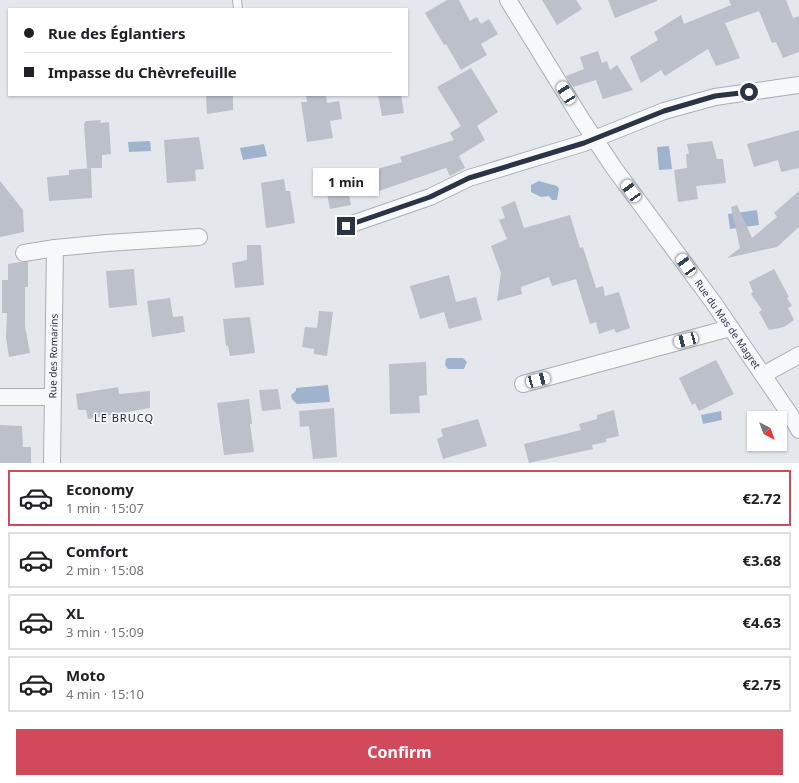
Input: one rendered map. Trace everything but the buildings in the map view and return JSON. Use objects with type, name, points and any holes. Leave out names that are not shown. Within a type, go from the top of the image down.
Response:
[{"type":"street","name":"Rue du Mas de Magret","points":[[508,0],[594,138],[764,375],[799,430]]},
{"type":"street","points":[[346,226],[430,197],[469,178],[594,138],[664,111],[715,96],[799,85]]},
{"type":"street","points":[[24,253],[107,242],[199,237]]},
{"type":"street","name":"Rue des Romarins","points":[[52,463],[55,248]]},
{"type":"street","points":[[523,384],[730,328]]},
{"type":"street","points":[[764,375],[799,355]]},
{"type":"street","points":[[0,397],[52,397]]},
{"type":"water","points":[[150,141],[151,151],[129,152],[128,142]]},
{"type":"water","points":[[264,144],[267,156],[243,160],[240,148]]},
{"type":"water","points":[[669,146],[672,169],[659,170],[657,147]]},
{"type":"water","points":[[539,181],[557,186],[559,189],[557,200],[552,200],[549,196],[541,197],[531,192],[531,185]]},
{"type":"water","points":[[757,210],[759,225],[730,229],[728,214]]},
{"type":"water","points":[[463,358],[467,362],[464,369],[448,369],[445,365],[446,359]]},
{"type":"water","points":[[328,385],[330,402],[297,404],[292,399],[291,395],[296,391],[296,388]]},
{"type":"water","points":[[721,411],[722,420],[703,424],[701,415]]},
{"type":"district","name":"LE BRUCQ","points":[[124,417]]},
{"type":"route","points":[[346,226],[430,197],[469,178],[584,143],[664,111],[715,96],[749,92]]}]
